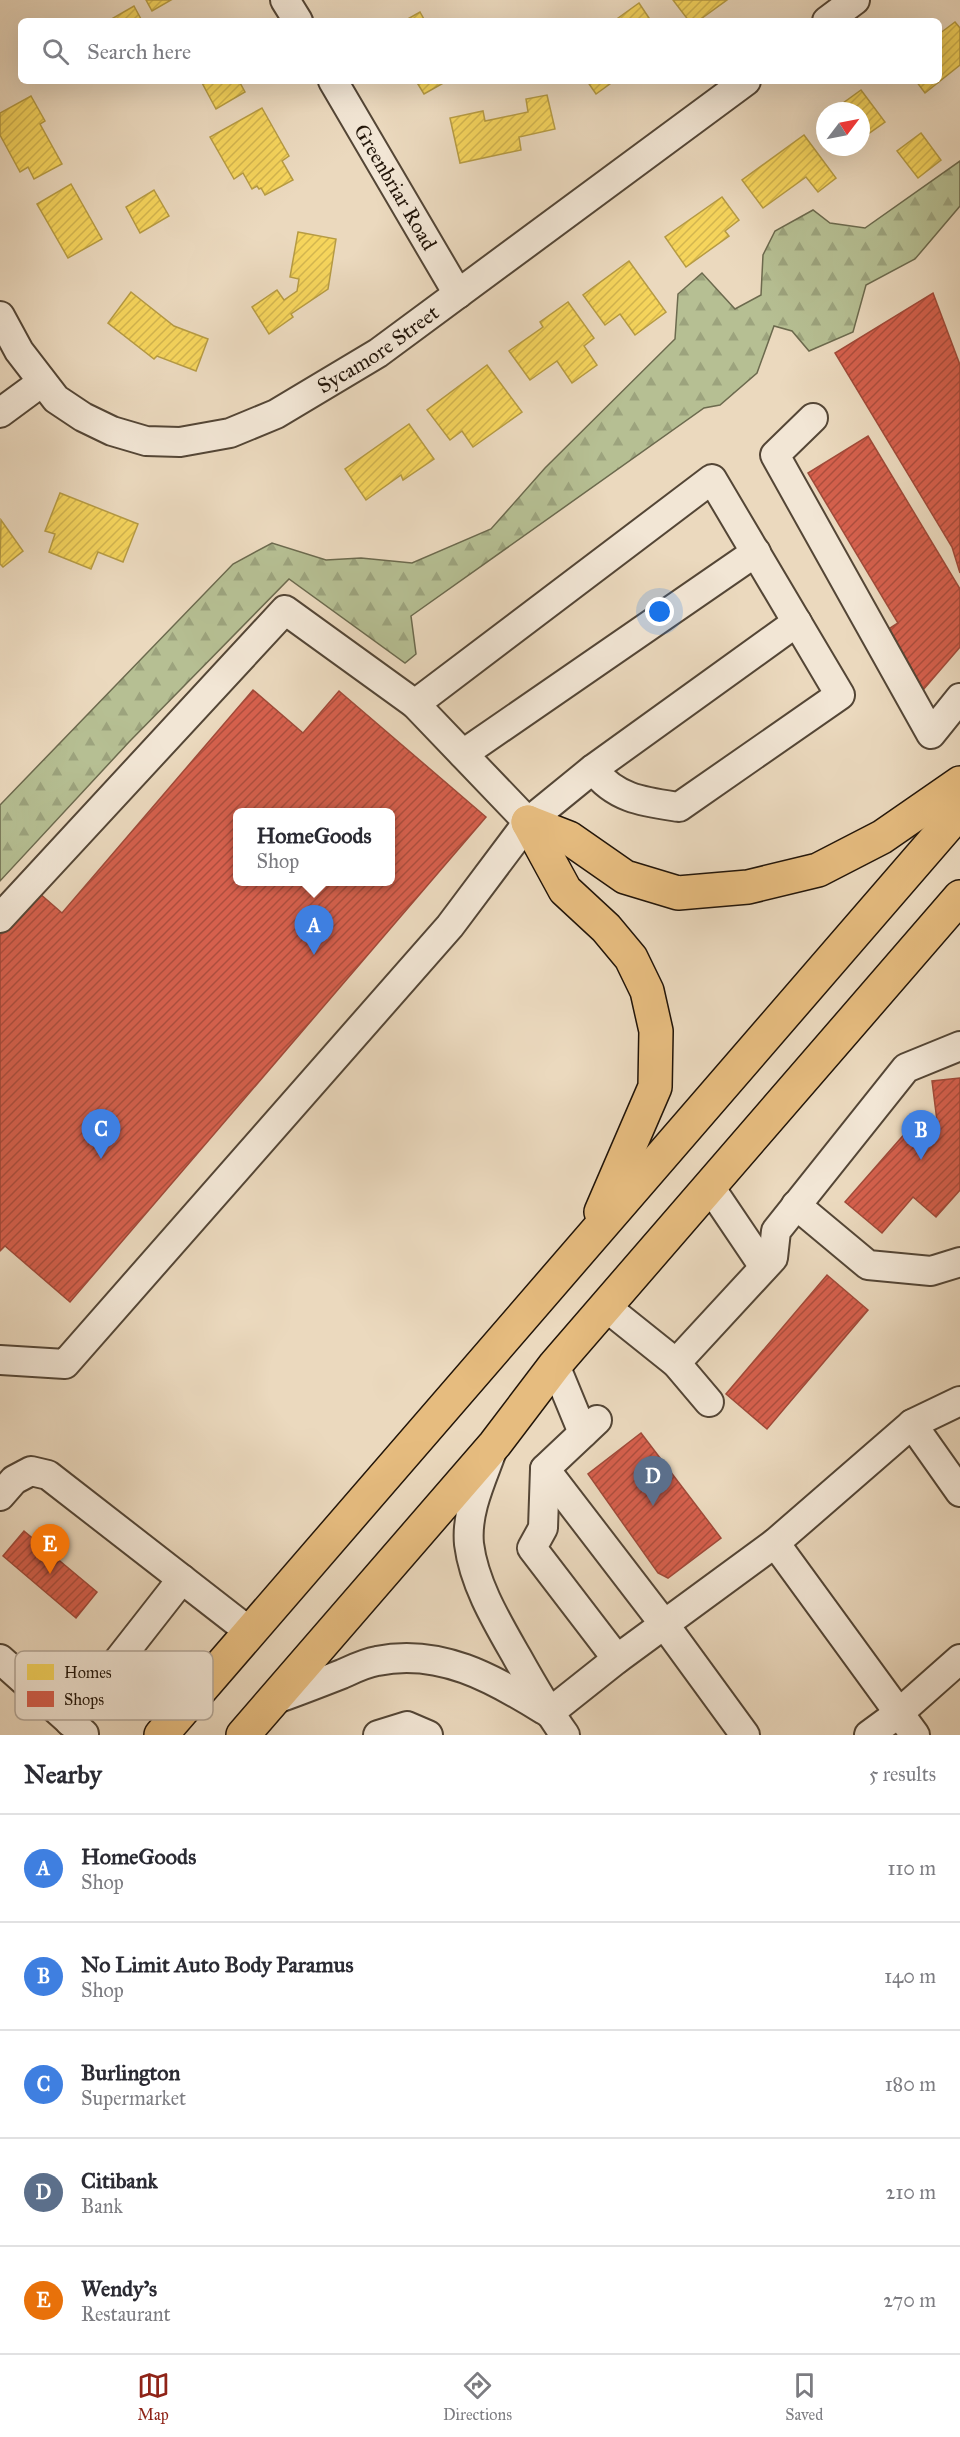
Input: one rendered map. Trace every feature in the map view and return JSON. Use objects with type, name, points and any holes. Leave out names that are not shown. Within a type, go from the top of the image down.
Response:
[{"type":"highway","points":[[528,822],[569,838],[625,878],[678,893],[748,887],[818,870],[882,837],[960,783]]},
{"type":"highway","points":[[213,1675],[960,811]]},
{"type":"highway","points":[[528,822],[565,890],[606,928],[631,958],[647,991],[656,1031],[654,1087],[589,1240]]},
{"type":"highway","points":[[243,1735],[495,1444],[555,1365],[960,897]]},
{"type":"highway","points":[[161,1735],[174,1720]]},
{"type":"street","points":[[285,0],[296,18]]},
{"type":"street","points":[[831,18],[855,0]]},
{"type":"street","name":"Greenbriar Road","points":[[335,84],[458,294]]},
{"type":"street","name":"Sycamore Street","points":[[0,316],[19,351],[42,382],[56,399],[83,417],[112,431],[146,441],[180,442],[230,433],[276,414],[368,359],[742,84]]},
{"type":"street","points":[[0,413],[42,382]]},
{"type":"street","points":[[813,418],[775,454],[931,734],[960,698]]},
{"type":"street","points":[[415,704],[712,478],[840,695],[679,807],[635,800],[603,782],[593,770]]},
{"type":"street","points":[[462,754],[756,552]]},
{"type":"street","points":[[0,918],[285,610],[415,704],[528,822]]},
{"type":"street","points":[[0,1360],[65,1364],[450,926],[528,822],[593,770],[797,622]]},
{"type":"street","points":[[676,1363],[773,1258],[776,1231],[906,1068],[960,1046]]},
{"type":"street","points":[[710,1187],[764,1268]]},
{"type":"street","points":[[796,1205],[868,1265],[931,1271],[960,1262]]},
{"type":"street","points":[[606,1307],[676,1363],[709,1402]]},
{"type":"street","points":[[555,1365],[590,1426],[545,1469],[543,1528],[532,1548],[617,1659]]},
{"type":"street","points":[[557,1724],[617,1659],[775,1543],[912,1424],[960,1401]]},
{"type":"street","points":[[912,1424],[960,1492]]},
{"type":"street","points":[[495,1444],[471,1507],[469,1543],[479,1584],[497,1622],[557,1724]]},
{"type":"street","points":[[545,1469],[746,1735]]},
{"type":"street","points":[[0,1496],[14,1480],[31,1471],[48,1475],[250,1632]]},
{"type":"street","points":[[775,1543],[907,1724]]},
{"type":"street","points":[[132,1651],[182,1579]]},
{"type":"street","points":[[273,1700],[374,1661],[399,1657],[428,1658],[470,1669],[506,1686],[557,1724]]},
{"type":"street","points":[[0,1659],[15,1672]]},
{"type":"street","points":[[869,1735],[907,1724],[960,1659]]},
{"type":"street","points":[[378,1735],[407,1726],[428,1735]]},
{"type":"green space","points":[[960,161],[960,206],[915,259],[866,285],[853,332],[809,351],[792,331],[774,326],[757,373],[720,405],[704,408],[411,616],[416,654],[405,663],[289,579],[129,742],[0,881],[0,805],[233,564],[272,543],[326,560],[361,558],[412,563],[491,529],[545,468],[675,339],[678,294],[702,273],[735,309],[761,295],[763,255],[775,231],[813,210],[830,223],[865,228]]},
{"type":"building: Homes","points":[[146,0],[171,0],[152,11]]},
{"type":"building: Homes","points":[[673,0],[727,0],[702,18],[687,18]]},
{"type":"building: Homes","points":[[639,3],[649,18],[618,18]]},
{"type":"building: Homes","points":[[134,6],[140,18],[113,18]]},
{"type":"building: Homes","points":[[420,12],[423,18],[409,18]]},
{"type":"building: Homes","points":[[955,22],[960,28],[960,65],[942,79],[942,32]]},
{"type":"building: Homes","points":[[203,84],[241,84],[245,92],[216,109]]},
{"type":"building: Homes","points":[[418,84],[442,84],[424,94]]},
{"type":"building: Homes","points":[[589,84],[610,84],[596,94]]},
{"type":"building: Homes","points":[[918,84],[936,84],[925,93]]},
{"type":"building: Homes","points":[[861,90],[870,102],[844,102]]},
{"type":"building: Homes","points":[[547,95],[555,129],[519,137],[521,150],[460,163],[450,118],[483,111],[485,121],[528,112],[526,99]]},
{"type":"building: Homes","points":[[31,96],[45,121],[40,124],[62,164],[34,179],[28,167],[20,172],[0,135],[0,113]]},
{"type":"building: Homes","points":[[870,102],[885,122],[870,133]]},
{"type":"building: Homes","points":[[262,108],[289,156],[282,161],[293,180],[265,195],[257,186],[252,189],[243,173],[234,179],[210,137]]},
{"type":"building: Homes","points":[[921,133],[941,160],[918,178],[897,151]]},
{"type":"building: Homes","points":[[804,135],[816,151],[816,156],[820,156],[836,178],[818,192],[806,177],[763,208],[742,180]]},
{"type":"building: Homes","points":[[71,184],[102,239],[68,258],[37,204]]},
{"type":"building: Homes","points":[[154,190],[169,216],[140,233],[126,207]]},
{"type":"building: Homes","points":[[722,197],[739,220],[725,231],[729,236],[686,267],[665,237]]},
{"type":"building: Homes","points":[[298,232],[336,239],[328,289],[291,314],[293,317],[269,334],[252,307],[277,290],[284,300],[297,291],[299,279],[290,277]]},
{"type":"building: Homes","points":[[629,261],[666,312],[635,335],[620,314],[605,325],[583,295]]},
{"type":"building: Homes","points":[[131,292],[174,326],[208,339],[196,371],[157,356],[154,359],[108,323]]},
{"type":"building: Homes","points":[[568,302],[594,338],[584,346],[597,365],[572,383],[557,361],[530,380],[509,351],[543,327],[540,322]]},
{"type":"building: Homes","points":[[487,365],[522,412],[473,447],[462,431],[450,440],[427,410]]},
{"type":"building: Homes","points":[[409,424],[434,459],[403,480],[401,475],[366,500],[345,469]]},
{"type":"building: Homes","points":[[60,493],[138,524],[123,562],[98,552],[91,569],[49,552],[55,534],[45,531]]},
{"type":"building: Homes","points":[[1,520],[23,551],[3,567],[0,564]]},
{"type":"building: Shops","points":[[933,293],[960,365],[960,573],[952,547],[835,353]]},
{"type":"building: Shops","points":[[868,436],[960,589],[960,647],[923,690],[887,630],[898,623],[808,473]]},
{"type":"building: Shops","points":[[253,690],[303,733],[339,691],[486,817],[70,1302],[5,1246],[0,1251],[0,923],[31,886],[62,913]]},
{"type":"building: Shops","points":[[960,1078],[960,1190],[936,1217],[913,1197],[882,1233],[845,1202],[921,1115],[938,1129],[932,1081]]},
{"type":"building: Shops","points":[[827,1275],[868,1310],[767,1429],[726,1394]]},
{"type":"building: Shops","points":[[641,1433],[721,1538],[668,1578],[658,1573],[588,1474]]},
{"type":"building: Shops","points":[[24,1531],[97,1592],[76,1618],[3,1556]]},
{"type":"place","name":"HomeGoods","points":[[314,955]]},
{"type":"place","name":"Burlington","points":[[101,1159]]},
{"type":"place","name":"No Limit Auto Body Paramus","points":[[921,1160]]},
{"type":"place","name":"Citibank","points":[[653,1506]]},
{"type":"place","name":"Wendy's","points":[[50,1574]]}]
